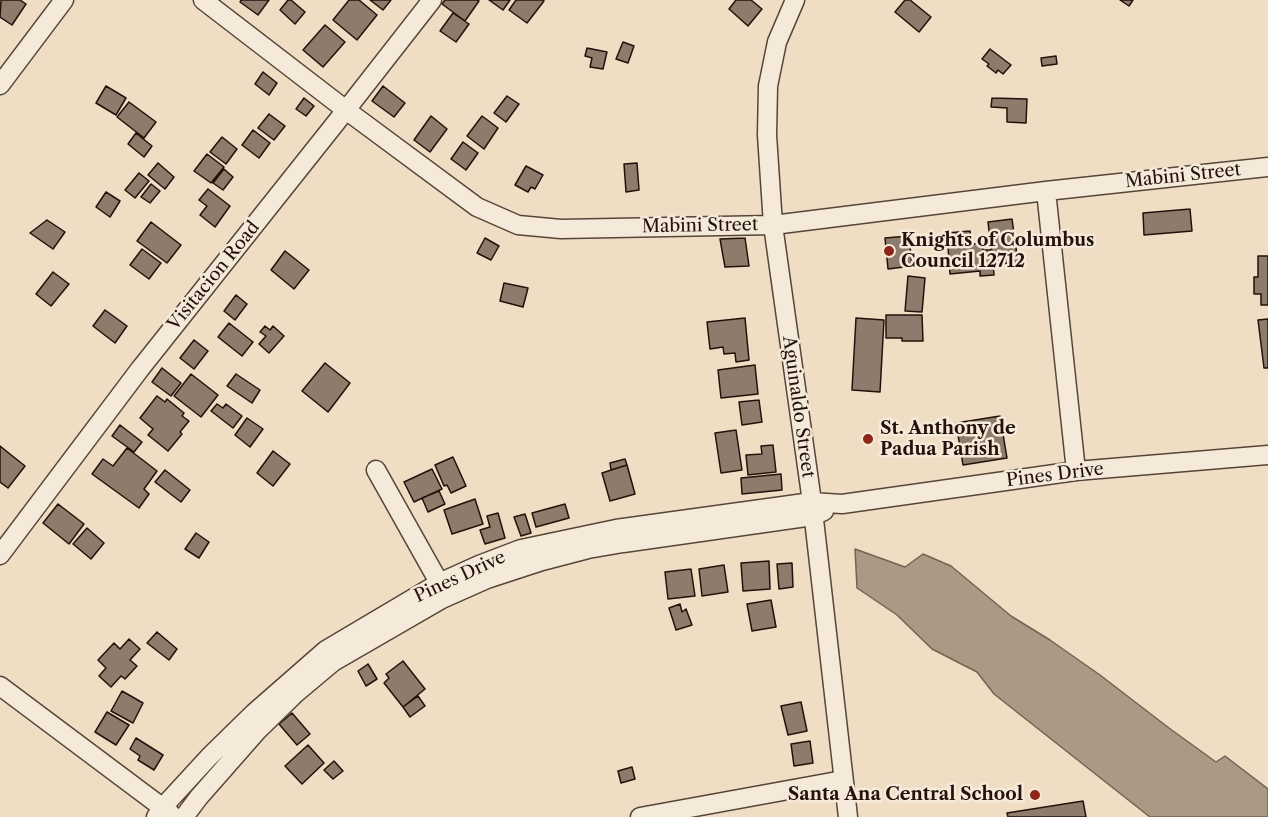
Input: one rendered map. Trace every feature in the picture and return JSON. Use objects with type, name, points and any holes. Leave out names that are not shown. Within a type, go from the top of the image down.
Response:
[{"type":"street","points":[[0,85],[64,0]]},
{"type":"street","name":"Mabini Street","points":[[203,0],[477,207],[518,225],[561,230],[773,225],[1268,167]]},
{"type":"street","name":"Visitacion Road","points":[[0,555],[140,369],[432,0]]},
{"type":"street","name":"Aguinaldo Street","points":[[795,0],[777,42],[768,86],[767,135],[773,225],[812,509],[848,817]]},
{"type":"street","points":[[1046,192],[1076,471]]},
{"type":"street","name":"Pines Drive","points":[[184,817],[257,731],[296,693],[333,662],[479,565],[521,549],[615,529],[812,509],[1076,471],[1268,455]]},
{"type":"street","points":[[376,470],[443,590]]},
{"type":"street","name":"Pines Drive","points":[[165,814],[209,758],[254,713],[326,650],[443,590]]},
{"type":"street","points":[[0,686],[165,814]]},
{"type":"street","points":[[640,817],[843,780]]},
{"type":"shaded area","points":[[855,549],[905,567],[923,554],[951,566],[1011,616],[1100,675],[1216,762],[1225,756],[1268,789],[1268,817],[1150,817],[994,694],[977,672],[932,649],[897,615],[857,588]]},
{"type":"building","points":[[1,0],[20,0],[26,4],[12,25],[0,17]]},
{"type":"building","points":[[241,0],[269,0],[258,15],[240,2]]},
{"type":"building","points":[[288,0],[305,12],[295,24],[280,10]]},
{"type":"building","points":[[349,0],[359,0],[377,15],[357,40],[333,20]]},
{"type":"building","points":[[370,0],[391,0],[383,10]]},
{"type":"building","points":[[445,0],[479,1],[465,21],[442,4]]},
{"type":"building","points":[[489,0],[510,0],[503,10]]},
{"type":"building","points":[[516,0],[544,1],[527,23],[509,10]]},
{"type":"building","points":[[736,0],[751,0],[762,9],[748,26],[729,9]]},
{"type":"building","points":[[905,0],[910,0],[931,17],[919,32],[895,12]]},
{"type":"building","points":[[1120,0],[1133,0],[1129,6]]},
{"type":"building","points":[[453,13],[469,24],[456,42],[440,31]]},
{"type":"building","points":[[325,25],[345,42],[323,67],[303,50]]},
{"type":"building","points":[[623,42],[634,46],[628,63],[616,59]]},
{"type":"building","points":[[587,48],[607,52],[603,69],[590,67],[592,58],[585,56]]},
{"type":"building","points":[[990,49],[1011,65],[1003,74],[998,70],[996,73],[982,59]]},
{"type":"building","points":[[1056,56],[1057,64],[1042,66],[1041,58]]},
{"type":"building","points":[[263,72],[277,83],[269,95],[255,84]]},
{"type":"building","points":[[106,86],[126,98],[116,115],[96,103]]},
{"type":"building","points":[[383,86],[405,103],[394,117],[372,101]]},
{"type":"building","points":[[507,96],[519,104],[506,122],[494,113]]},
{"type":"building","points":[[304,98],[314,106],[306,116],[296,109]]},
{"type":"building","points":[[992,98],[1027,99],[1026,123],[1007,122],[1007,108],[991,107]]},
{"type":"building","points":[[129,102],[156,122],[144,138],[117,117]]},
{"type":"building","points":[[269,114],[285,126],[274,140],[258,128]]},
{"type":"building","points":[[431,116],[447,129],[430,152],[414,140]]},
{"type":"building","points":[[482,116],[498,128],[484,149],[467,136]]},
{"type":"building","points":[[253,130],[270,143],[259,158],[242,145]]},
{"type":"building","points":[[136,133],[152,146],[144,157],[128,144]]},
{"type":"building","points":[[222,137],[237,149],[226,164],[210,152]]},
{"type":"building","points":[[463,142],[478,153],[466,170],[451,159]]},
{"type":"building","points":[[207,154],[224,167],[211,183],[194,171]]},
{"type":"building","points":[[158,163],[174,177],[165,189],[148,175]]},
{"type":"building","points":[[637,163],[639,190],[626,192],[624,164]]},
{"type":"building","points":[[526,166],[543,175],[535,189],[531,187],[528,192],[515,185]]},
{"type":"building","points":[[224,169],[233,177],[223,190],[213,183]]},
{"type":"building","points":[[139,173],[149,181],[135,198],[125,190]]},
{"type":"building","points":[[151,184],[160,191],[150,203],[141,197]]},
{"type":"building","points":[[208,189],[230,206],[215,227],[200,215],[207,206],[199,200]]},
{"type":"building","points":[[106,192],[120,201],[110,217],[96,207]]},
{"type":"building","points":[[1190,209],[1192,231],[1144,235],[1143,213]]},
{"type":"building","points":[[1012,219],[1018,262],[993,265],[988,222]]},
{"type":"building","points":[[47,220],[65,232],[53,249],[30,233]]},
{"type":"building","points":[[151,222],[181,245],[167,263],[137,241]]},
{"type":"building","points":[[970,231],[972,244],[982,243],[983,250],[992,250],[994,275],[980,276],[980,271],[950,274],[947,233]]},
{"type":"building","points":[[909,236],[912,266],[888,269],[885,238]]},
{"type":"building","points":[[485,238],[499,246],[491,260],[477,253]]},
{"type":"building","points":[[745,238],[749,266],[725,267],[720,239]]},
{"type":"building","points":[[142,249],[161,263],[149,279],[130,265]]},
{"type":"building","points":[[285,251],[309,270],[294,289],[271,270]]},
{"type":"building","points":[[1258,256],[1268,256],[1268,305],[1261,305],[1261,294],[1254,294],[1254,277],[1258,277]]},
{"type":"building","points":[[53,272],[69,284],[51,306],[36,294]]},
{"type":"building","points":[[908,276],[925,278],[922,312],[905,311]]},
{"type":"building","points":[[504,283],[528,288],[523,307],[500,301]]},
{"type":"building","points":[[236,295],[247,304],[235,320],[224,311]]},
{"type":"building","points":[[105,310],[127,326],[115,343],[93,326]]},
{"type":"building","points":[[886,315],[922,315],[923,341],[886,338]]},
{"type":"building","points":[[745,318],[749,360],[736,362],[735,353],[724,354],[723,347],[710,349],[707,322]]},
{"type":"building","points":[[856,318],[884,320],[880,392],[852,390]]},
{"type":"building","points":[[1268,319],[1268,368],[1264,368],[1258,320]]},
{"type":"building","points":[[229,323],[253,342],[242,356],[218,337]]},
{"type":"building","points":[[265,326],[270,330],[273,326],[284,336],[269,353],[259,344],[266,336],[260,332]]},
{"type":"building","points":[[194,340],[208,351],[194,369],[180,358]]},
{"type":"building","points":[[325,363],[350,383],[328,412],[302,391]]},
{"type":"building","points":[[755,365],[758,394],[721,398],[718,370]]},
{"type":"building","points":[[162,368],[181,383],[171,396],[152,382]]},
{"type":"building","points":[[191,374],[218,395],[201,417],[174,396]]},
{"type":"building","points":[[236,374],[260,390],[252,403],[227,386]]},
{"type":"building","points":[[157,396],[165,402],[167,399],[184,413],[182,416],[189,421],[168,451],[148,435],[153,429],[140,418]]},
{"type":"building","points":[[759,400],[762,422],[742,425],[739,402]]},
{"type":"building","points":[[217,404],[223,408],[226,404],[242,416],[233,428],[211,411]]},
{"type":"building","points":[[1000,416],[1007,458],[963,465],[956,423]]},
{"type":"building","points":[[247,418],[263,429],[250,447],[235,435]]},
{"type":"building","points":[[120,425],[142,442],[134,452],[112,436]]},
{"type":"building","points":[[736,430],[742,470],[721,473],[715,433]]},
{"type":"building","points":[[773,445],[776,472],[748,475],[746,455],[762,454],[761,446]]},
{"type":"building","points":[[0,446],[25,466],[8,488],[0,482]]},
{"type":"building","points":[[127,448],[157,471],[144,489],[149,494],[139,508],[92,474],[103,459],[113,466]]},
{"type":"building","points":[[273,451],[290,464],[273,486],[257,473]]},
{"type":"building","points":[[453,457],[466,486],[451,493],[447,485],[444,486],[435,465]]},
{"type":"building","points":[[625,459],[627,465],[611,470],[610,463]]},
{"type":"building","points":[[627,465],[635,494],[610,501],[602,473]]},
{"type":"building","points":[[432,469],[442,489],[414,502],[404,482]]},
{"type":"building","points":[[165,470],[190,490],[181,502],[155,482]]},
{"type":"building","points":[[781,474],[782,490],[742,494],[741,478]]},
{"type":"building","points":[[439,491],[445,504],[428,512],[422,498]]},
{"type":"building","points":[[475,499],[483,524],[452,534],[444,510]]},
{"type":"building","points":[[58,504],[84,524],[69,544],[43,523]]},
{"type":"building","points":[[565,504],[569,518],[536,527],[532,513]]},
{"type":"building","points":[[498,513],[505,538],[485,544],[480,530],[490,527],[487,516]]},
{"type":"building","points":[[525,514],[531,533],[521,536],[514,517]]},
{"type":"building","points":[[87,528],[104,543],[91,559],[73,544]]},
{"type":"building","points":[[196,533],[209,542],[199,558],[185,549]]},
{"type":"building","points":[[769,561],[770,589],[743,591],[741,563]]},
{"type":"building","points":[[792,563],[793,587],[779,589],[777,564]]},
{"type":"building","points":[[724,565],[728,592],[702,596],[699,569]]},
{"type":"building","points":[[691,569],[695,596],[668,599],[665,572]]},
{"type":"building","points":[[771,600],[776,627],[752,631],[747,604]]},
{"type":"building","points":[[680,604],[682,612],[686,609],[692,625],[676,630],[669,608]]},
{"type":"building","points":[[157,632],[177,649],[169,660],[147,643]]},
{"type":"building","points":[[129,639],[140,649],[130,660],[137,666],[125,679],[121,676],[111,687],[99,676],[106,668],[98,660],[114,643],[120,649]]},
{"type":"building","points":[[403,661],[425,689],[403,707],[384,683],[389,678],[386,674]]},
{"type":"building","points":[[368,664],[377,679],[366,686],[358,671]]},
{"type":"building","points":[[122,691],[143,703],[133,723],[111,711]]},
{"type":"building","points":[[418,696],[425,706],[410,717],[403,707]]},
{"type":"building","points":[[801,702],[807,731],[788,735],[781,706]]},
{"type":"building","points":[[107,712],[129,725],[116,745],[95,732]]},
{"type":"building","points":[[292,713],[310,734],[297,745],[279,724]]},
{"type":"building","points":[[136,738],[163,755],[154,770],[138,760],[140,756],[130,749]]},
{"type":"building","points":[[810,741],[813,763],[794,766],[791,744]]},
{"type":"building","points":[[308,745],[324,763],[302,784],[285,766]]},
{"type":"building","points":[[334,761],[343,771],[333,779],[324,770]]},
{"type":"building","points":[[632,767],[635,779],[621,783],[618,771]]},
{"type":"building","points":[[1083,801],[1086,817],[1008,817],[1007,813]]},
{"type":"place","name":"Knights of Columbus Council 12712","points":[[889,251]]},
{"type":"place","name":"St. Anthony de Padua Parish","points":[[868,439]]},
{"type":"place","name":"Santa Ana Central School","points":[[1035,795]]}]
